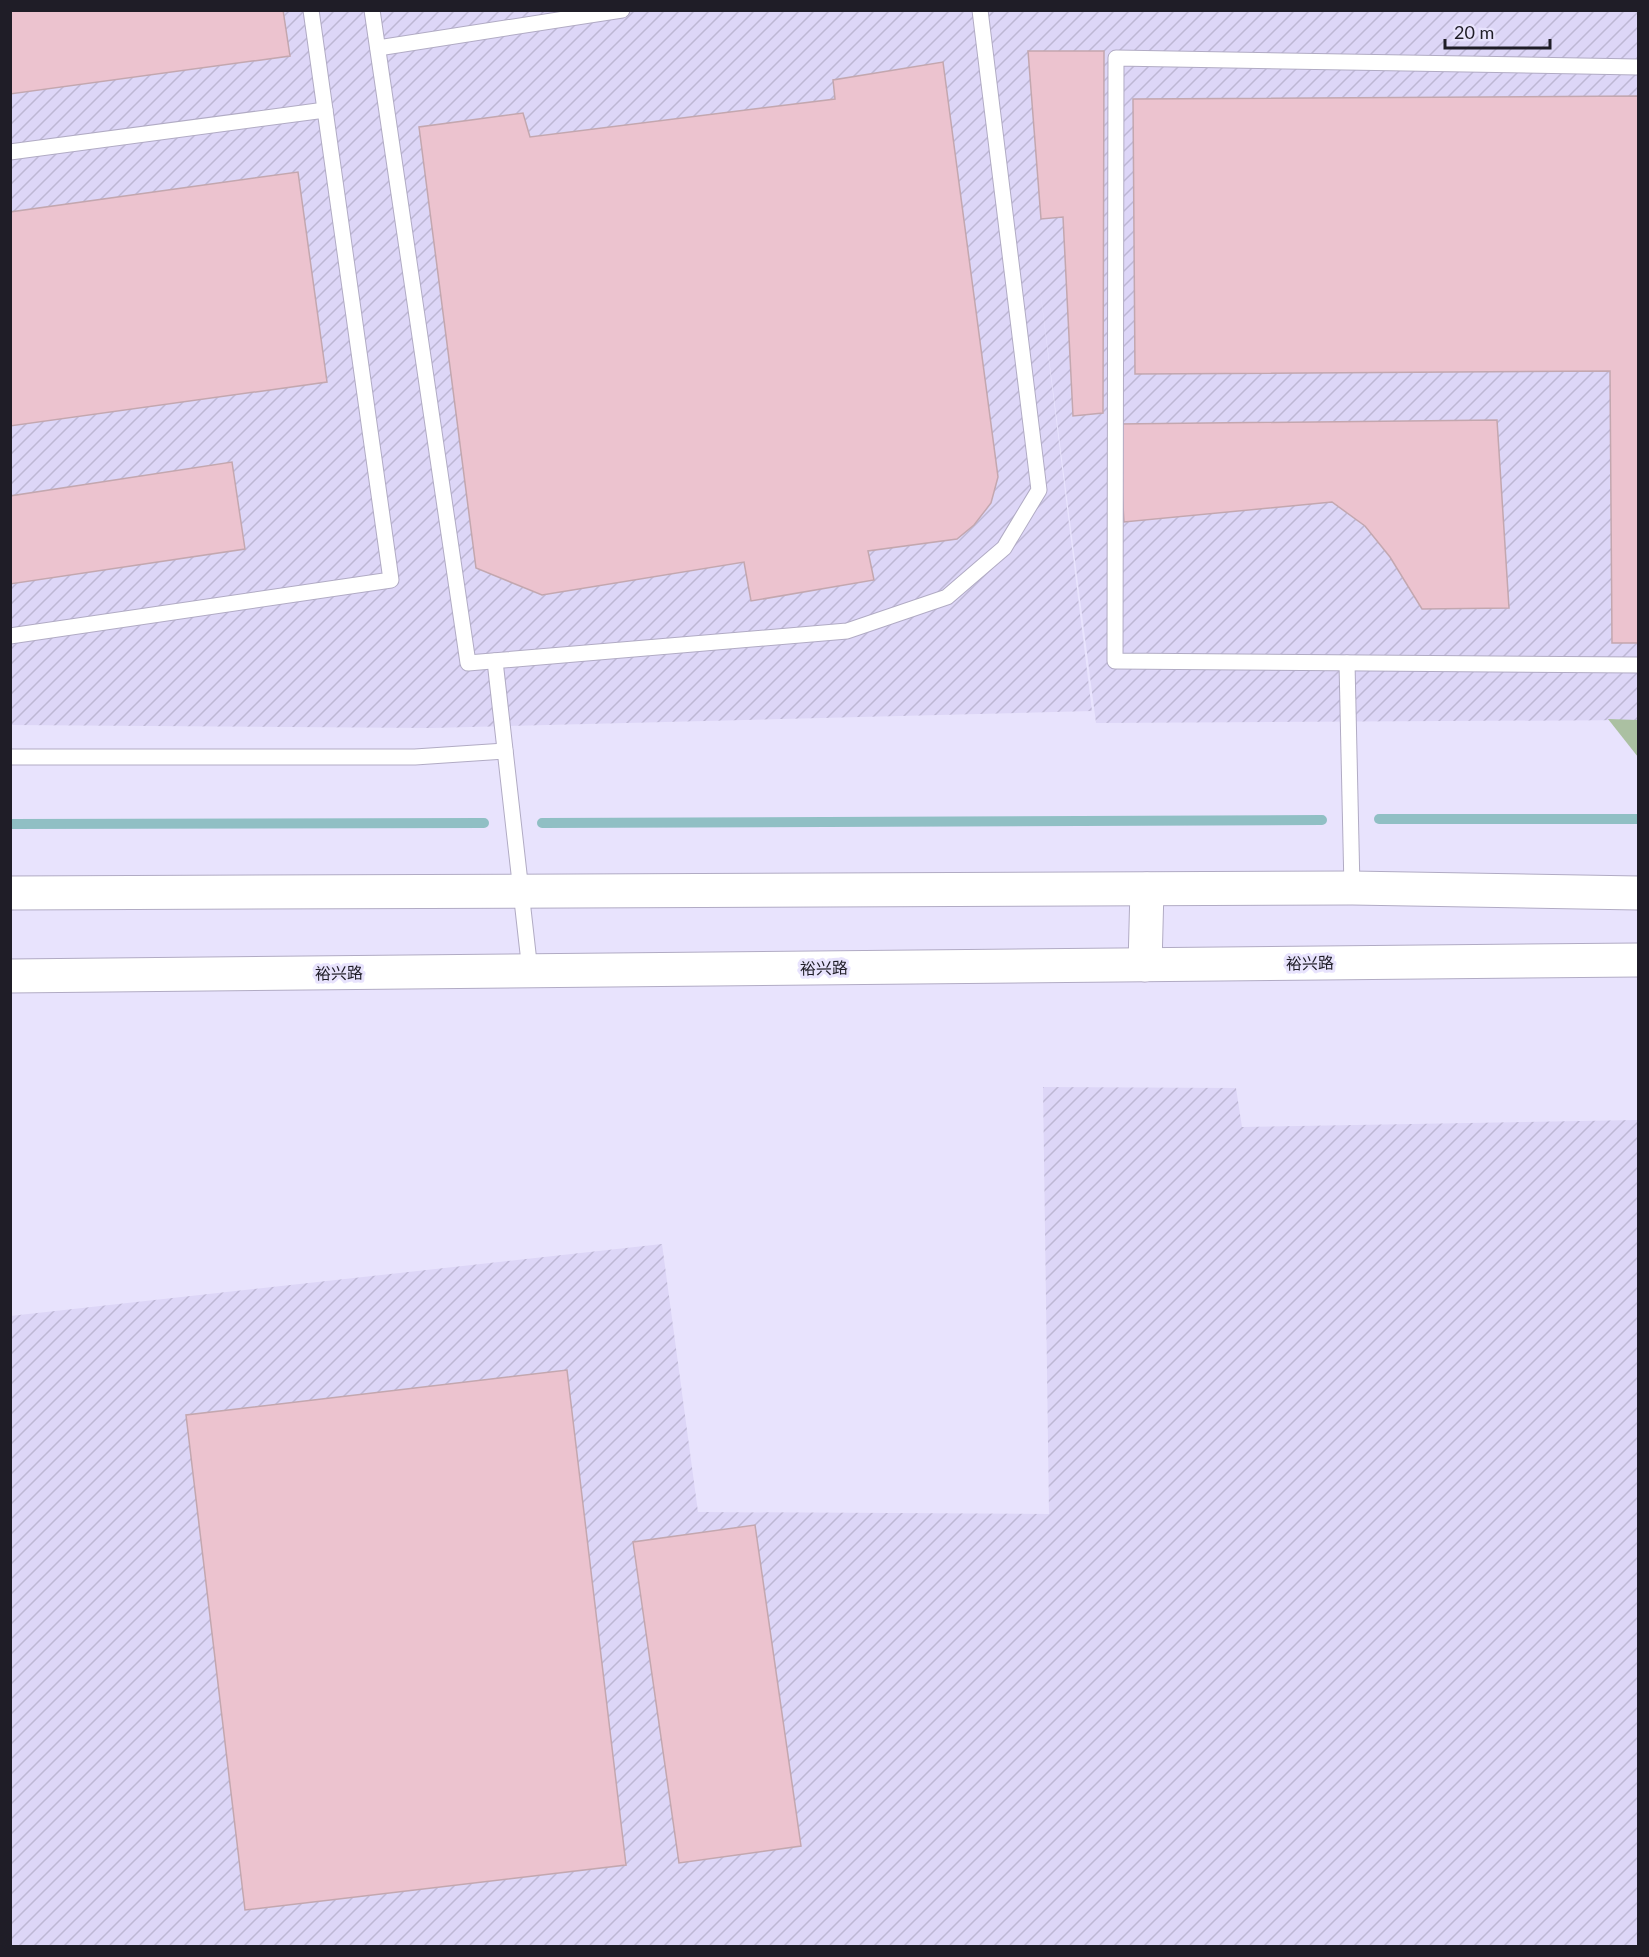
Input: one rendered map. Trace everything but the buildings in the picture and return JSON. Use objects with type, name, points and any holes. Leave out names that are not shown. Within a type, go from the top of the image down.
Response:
[{"type":"main road","points":[[10,893],[1352,888],[1638,893]]},
{"type":"main road","points":[[1145,965],[1147,889]]},
{"type":"main road","name":"裕兴路","points":[[10,976],[1638,960]]},
{"type":"lane","points":[[10,636],[391,580],[312,10]]},
{"type":"lane","points":[[372,10],[468,663],[847,631],[946,597],[1004,548],[1040,490],[980,10]]},
{"type":"lane","points":[[378,48],[622,10]]},
{"type":"lane","points":[[1638,67],[1116,57],[1114,661],[1638,665]]},
{"type":"lane","points":[[10,152],[325,110]]},
{"type":"lane","points":[[495,661],[530,971]]},
{"type":"lane","points":[[1347,663],[1352,888]]},
{"type":"lane","points":[[10,757],[416,757],[505,751]]},
{"type":"shaded area","points":[[11,11],[1638,11],[1638,720],[1096,723],[1039,281],[1092,711],[431,728],[11,725]]},
{"type":"shaded area","points":[[1043,1087],[1236,1088],[1242,1127],[1638,1120],[1638,1946],[11,1946],[10,1316],[662,1244],[698,1512],[1049,1514]]},
{"type":"green space","points":[[1608,719],[1638,720],[1638,757]]},
{"type":"waterway","points":[[1379,819],[1638,819]]},
{"type":"waterway","points":[[542,823],[1322,820]]},
{"type":"waterway","points":[[10,824],[484,823]]}]
